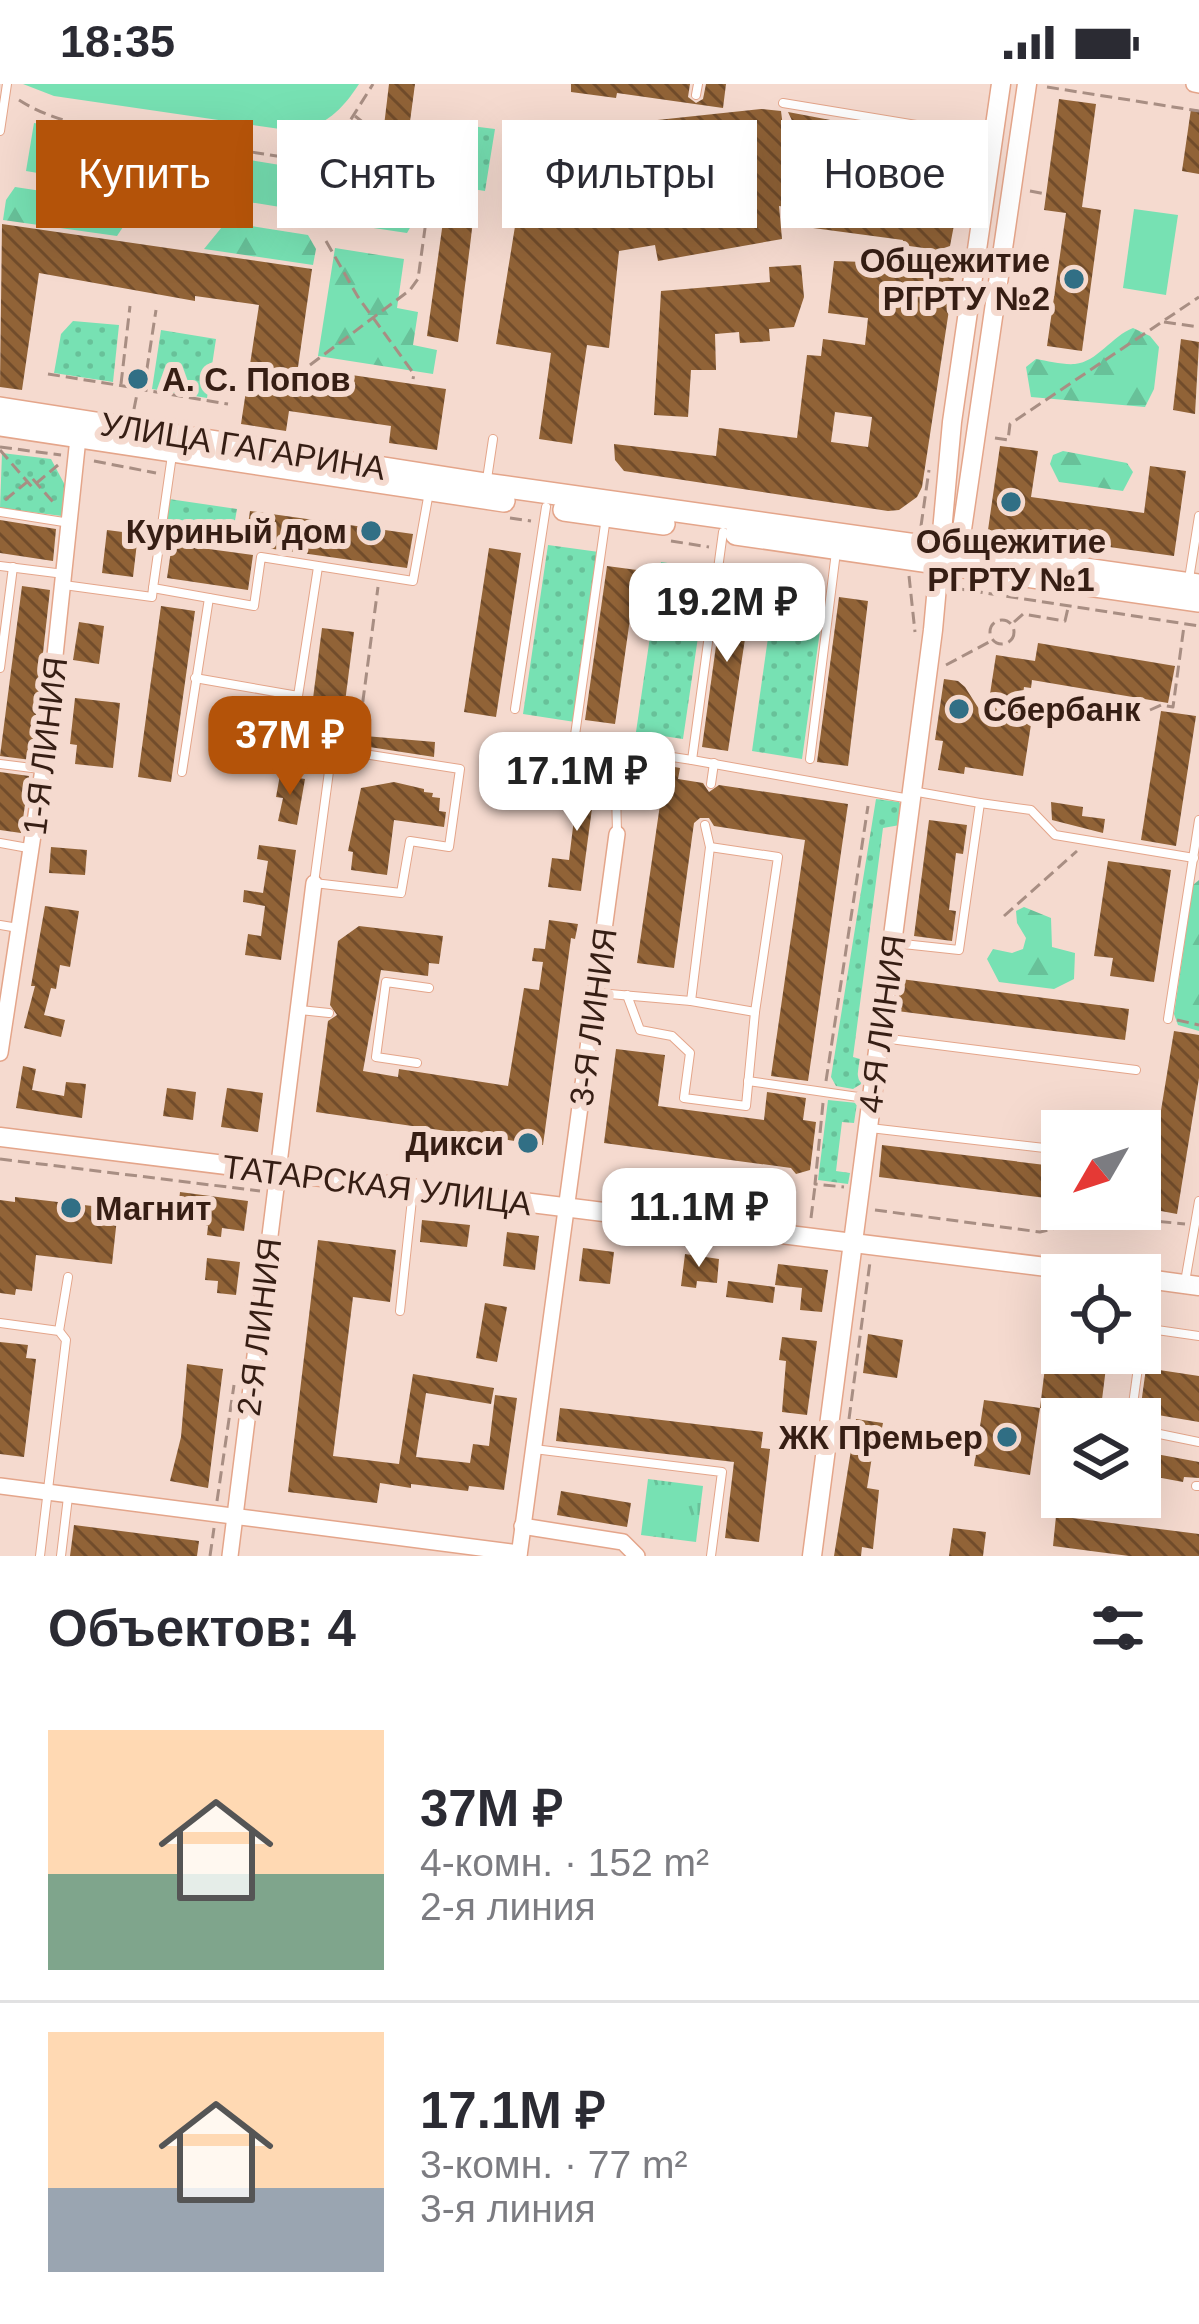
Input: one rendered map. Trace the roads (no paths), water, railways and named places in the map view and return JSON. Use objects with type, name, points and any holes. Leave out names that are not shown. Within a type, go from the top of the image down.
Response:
[{"type":"main road","name":"УЛИЦА ГАГАРИНА","points":[[0,408],[43,407],[224,435],[546,507],[944,562],[1195,590]]},
{"type":"main road","name":"УЛИЦА ГАГАРИНА","points":[[0,425],[73,447],[173,452],[429,490],[485,491],[944,562],[1062,558],[1195,590]]},
{"type":"street","points":[[944,562],[952,422],[1001,84]]},
{"type":"street","points":[[944,562],[1027,84]]},
{"type":"street","name":"1-Я ЛИНИЯ","points":[[0,1053],[43,770],[71,523],[73,447]]},
{"type":"street","name":"4-Я ЛИНИЯ","points":[[812,1556],[944,562]]},
{"type":"street","name":"3-Я ЛИНИЯ","points":[[519,1555],[616,834]]},
{"type":"street","name":"2-Я ЛИНИЯ","points":[[230,1556],[314,883]]},
{"type":"street","name":"ТАТАРСКАЯ УЛИЦА","points":[[0,1137],[277,1183],[413,1190],[1041,1267]]},
{"type":"street","points":[[1161,1281],[1192,1285]]},
{"type":"street","points":[[0,1486],[519,1555]]},
{"type":"street","points":[[522,1526],[623,1543],[638,1556]]},
{"type":"lane","points":[[696,95],[698,84]]},
{"type":"lane","points":[[0,131],[6,87]]},
{"type":"lane","points":[[783,103],[994,138]]},
{"type":"lane","points":[[944,255],[976,259]]},
{"type":"lane","points":[[485,491],[493,439]]},
{"type":"lane","points":[[0,566],[152,597],[173,452]]},
{"type":"lane","points":[[153,588],[254,606],[261,557],[412,581],[429,490]]},
{"type":"lane","points":[[515,710],[546,507]]},
{"type":"lane","points":[[0,508],[71,523]]},
{"type":"lane","points":[[606,516],[574,742],[870,791],[1031,810],[1055,835],[1194,858]]},
{"type":"lane","points":[[1195,590],[1199,516]]},
{"type":"lane","points":[[692,760],[723,532]]},
{"type":"lane","points":[[810,759],[837,548]]},
{"type":"lane","points":[[0,668],[13,567]]},
{"type":"lane","points":[[194,678],[298,696],[319,567]]},
{"type":"lane","points":[[182,772],[209,598]]},
{"type":"lane","points":[[615,747],[616,834]]},
{"type":"lane","points":[[332,748],[460,769],[449,847],[410,841],[401,893],[314,883],[332,748]]},
{"type":"lane","points":[[0,764],[43,770]]},
{"type":"lane","points":[[711,784],[714,764]]},
{"type":"lane","points":[[892,944],[959,950],[980,803]]},
{"type":"lane","points":[[1168,1018],[1199,820]]},
{"type":"lane","points":[[691,1000],[710,847],[705,825]]},
{"type":"lane","points":[[0,843],[32,849]]},
{"type":"lane","points":[[627,995],[640,1030],[672,1036],[690,1053],[684,1098],[746,1106],[778,857],[710,847]]},
{"type":"lane","points":[[0,925],[20,928]]},
{"type":"lane","points":[[417,1063],[376,1057],[376,1020],[386,982],[429,988]]},
{"type":"lane","points":[[596,993],[691,1000],[755,1012]]},
{"type":"lane","points":[[300,1010],[329,1013]]},
{"type":"lane","points":[[880,1038],[1136,1070]]},
{"type":"lane","points":[[748,1081],[872,1099]]},
{"type":"lane","points":[[868,1128],[1041,1148]]},
{"type":"lane","points":[[400,1311],[413,1190]]},
{"type":"lane","points":[[1192,1285],[1199,1201]]},
{"type":"lane","points":[[59,1331],[68,1277]]},
{"type":"lane","points":[[0,1323],[59,1331],[66,1340],[40,1556]]},
{"type":"lane","points":[[1161,1331],[1199,1336]]},
{"type":"lane","points":[[1161,1434],[1199,1442]]},
{"type":"lane","points":[[531,1449],[722,1472],[711,1556]]},
{"type":"lane","points":[[61,1556],[68,1496]]},
{"type":"place","name":"Общежитие РГРТУ №2","points":[[1074,279]]},
{"type":"place","name":"А. С. Попов","points":[[138,379]]},
{"type":"place","name":"Общежитие РГРТУ №1","points":[[1011,502]]},
{"type":"place","name":"Куриный дом","points":[[371,531]]},
{"type":"place","name":"Сбербанк","points":[[959,709]]},
{"type":"place","name":"Дикси","points":[[528,1143]]},
{"type":"place","name":"Магнит","points":[[71,1208]]},
{"type":"place","name":"ЖК Премьер","points":[[1007,1437]]}]
